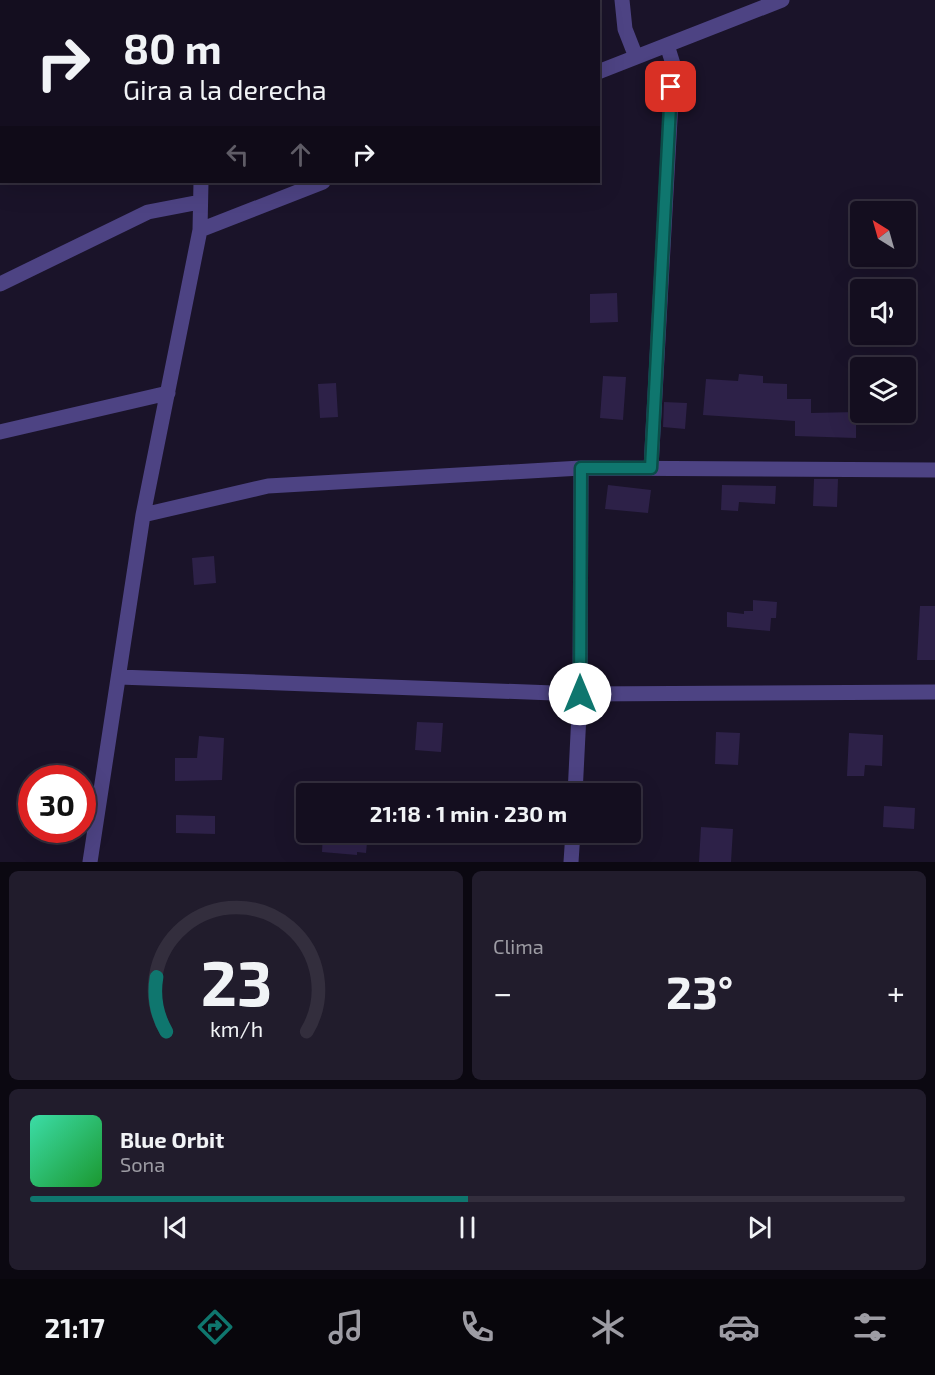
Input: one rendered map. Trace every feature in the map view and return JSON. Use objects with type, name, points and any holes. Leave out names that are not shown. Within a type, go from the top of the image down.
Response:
[{"type":"street","points":[[622,0],[625,29],[636,57]]},
{"type":"street","points":[[600,71],[782,0]]},
{"type":"street","points":[[651,468],[673,64],[667,45]]},
{"type":"street","points":[[90,862],[143,515],[200,230],[201,183]]},
{"type":"street","points":[[200,230],[319,183]]},
{"type":"street","points":[[0,284],[148,212],[200,202]]},
{"type":"street","points":[[0,432],[168,393]]},
{"type":"street","points":[[576,783],[580,694],[581,468]]},
{"type":"street","points":[[143,515],[268,486],[581,468],[935,470]]},
{"type":"street","points":[[119,677],[580,694],[935,692]]},
{"type":"street","points":[[571,862],[572,843]]},
{"type":"building","points":[[617,293],[618,322],[590,323],[590,294]]},
{"type":"building","points":[[739,374],[763,376],[763,383],[787,384],[787,399],[811,399],[811,413],[850,412],[850,423],[856,423],[856,438],[795,436],[795,421],[703,415],[706,379],[738,381]]},
{"type":"building","points":[[603,376],[626,377],[623,420],[600,418]]},
{"type":"building","points":[[336,383],[338,417],[320,418],[318,384]]},
{"type":"building","points":[[664,402],[687,403],[685,429],[663,427]]},
{"type":"building","points":[[814,479],[838,479],[837,507],[813,506]]},
{"type":"building","points":[[608,485],[651,490],[648,513],[605,509]]},
{"type":"building","points":[[722,485],[776,486],[775,504],[739,502],[738,511],[721,510]]},
{"type":"building","points":[[214,556],[216,583],[194,585],[192,558]]},
{"type":"building","points":[[753,600],[777,602],[776,618],[771,618],[770,631],[727,627],[727,612],[744,614],[744,611],[753,611]]},
{"type":"building","points":[[920,606],[935,606],[935,660],[917,660]]},
{"type":"building","points":[[417,722],[443,723],[441,752],[415,750]]},
{"type":"building","points":[[716,732],[740,733],[738,765],[715,764]]},
{"type":"building","points":[[849,733],[883,735],[882,766],[865,765],[864,776],[847,776]]},
{"type":"building","points":[[199,736],[224,738],[222,780],[175,781],[175,758],[197,758]]},
{"type":"building","points":[[884,806],[915,808],[914,829],[883,827]]},
{"type":"building","points":[[176,815],[215,816],[215,834],[176,833]]},
{"type":"building","points":[[701,827],[733,829],[731,862],[699,862]]},
{"type":"building","points":[[322,843],[367,843],[366,853],[357,852],[357,855],[322,852]]},
{"type":"route","points":[[580,694],[581,468],[651,468],[671,87]]}]
